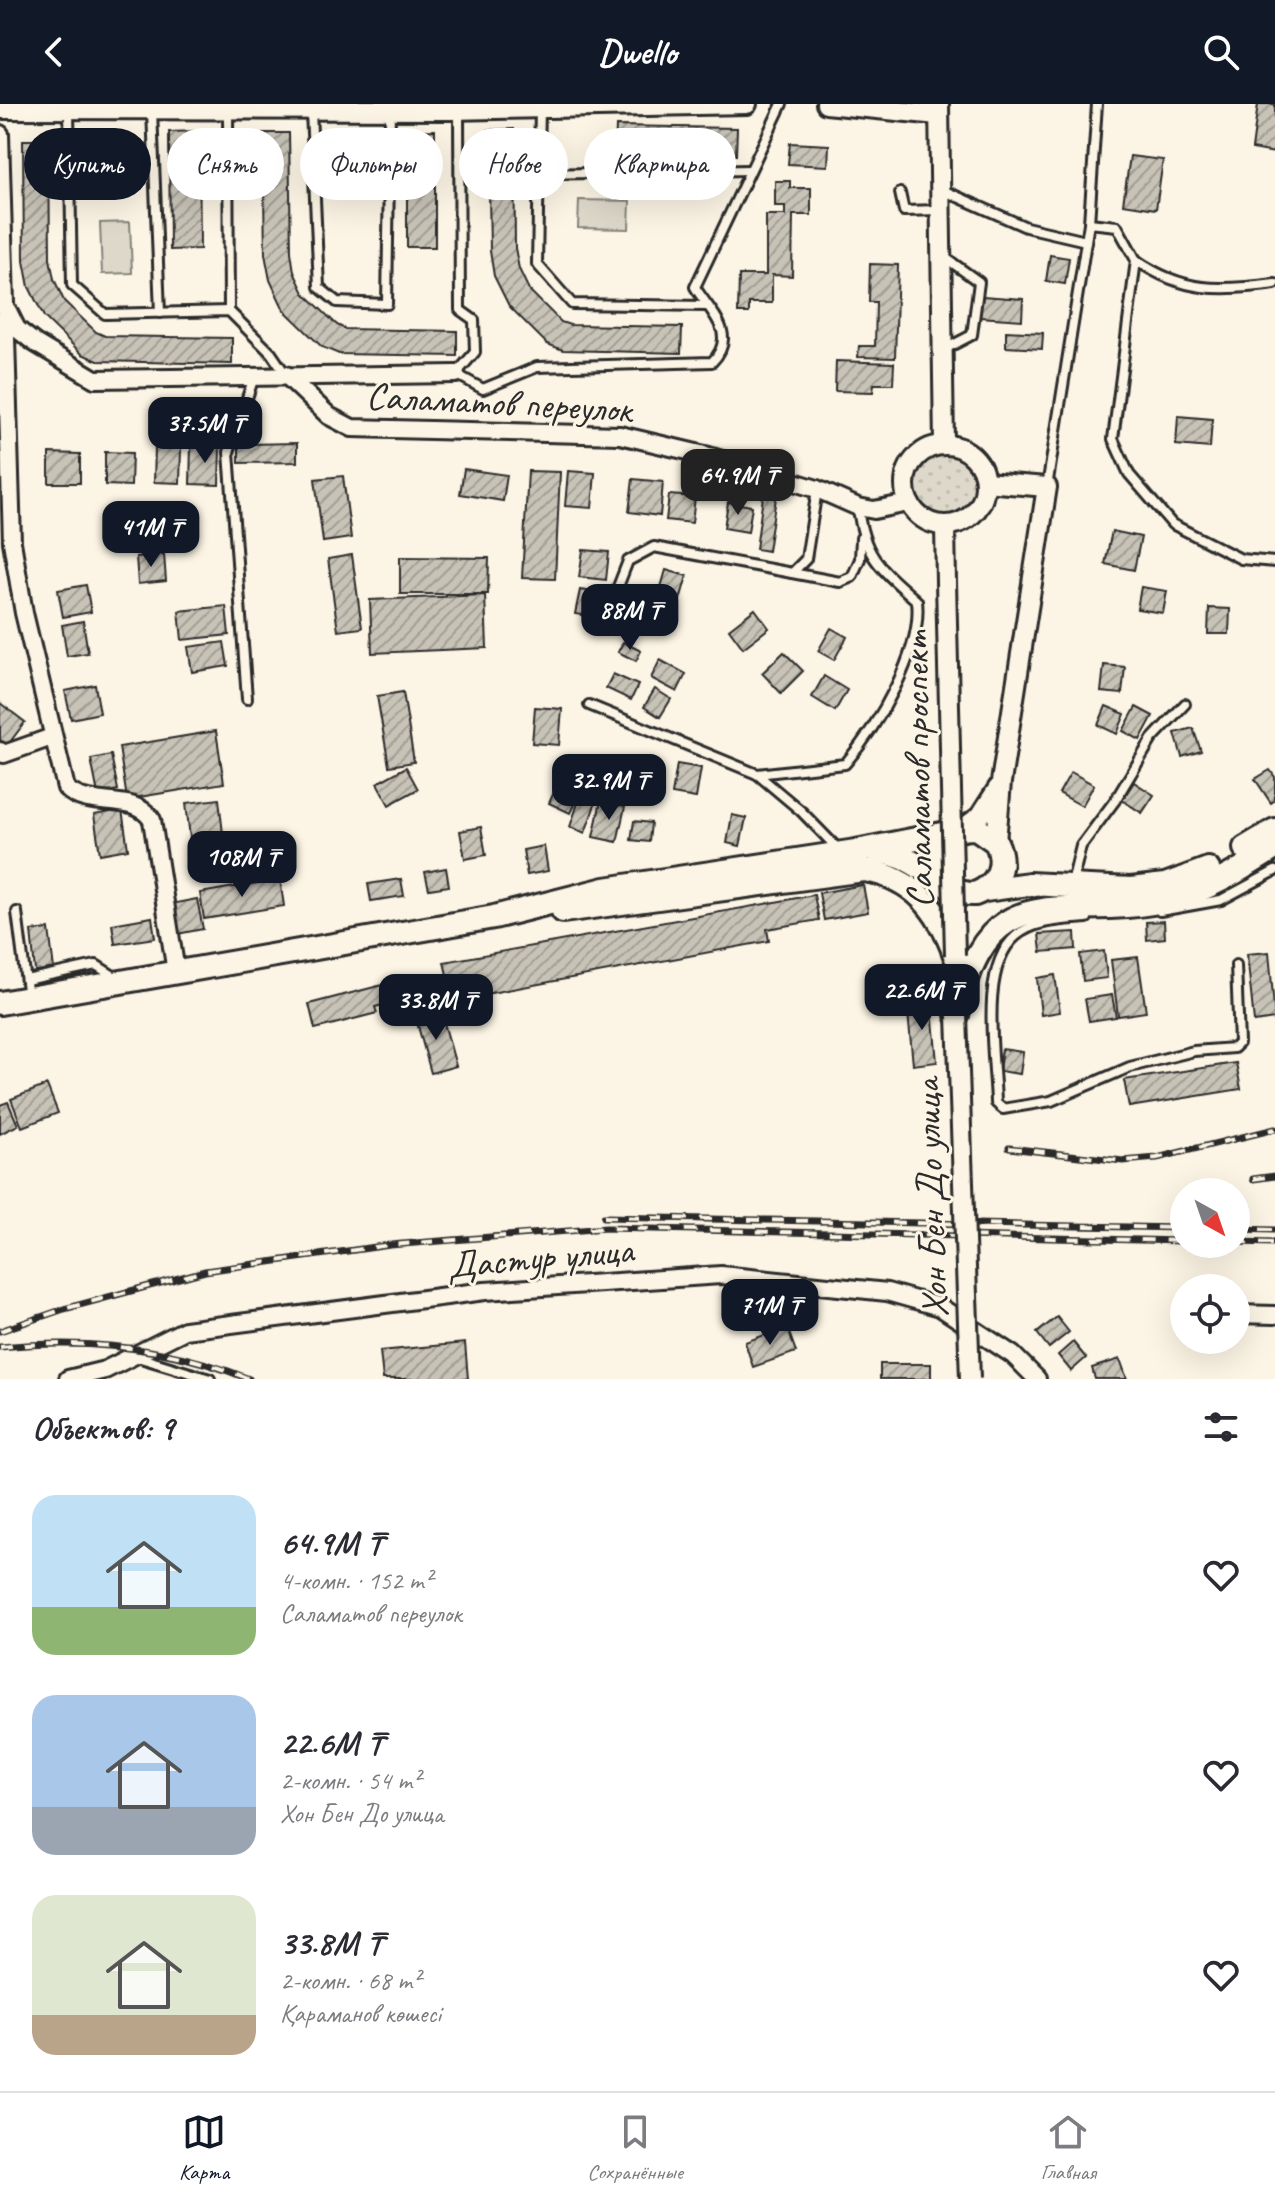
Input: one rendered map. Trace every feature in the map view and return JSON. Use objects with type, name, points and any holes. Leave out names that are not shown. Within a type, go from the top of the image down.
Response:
[{"type":"main road","points":[[494,917],[605,889],[849,852],[958,830],[988,833],[998,847],[1032,875],[1063,886]]},
{"type":"main road","points":[[938,877],[935,857],[938,847],[958,830]]},
{"type":"main road","points":[[849,852],[888,853],[914,860],[945,885],[964,894],[1063,886],[1131,889],[1165,885],[1227,860],[1275,830]]},
{"type":"main road","points":[[985,890],[996,880],[1001,866],[998,847]]},
{"type":"main road","points":[[957,1015],[971,964],[992,934],[1009,921],[1029,911],[1052,906],[1168,900],[1202,890],[1275,848]]},
{"type":"main road","points":[[0,1003],[27,990],[122,982],[494,917],[608,906],[854,871],[885,873],[904,882],[928,902],[946,929],[955,955]]},
{"type":"street","points":[[0,109],[540,108],[747,104]]},
{"type":"street","points":[[826,104],[938,110],[944,444]]},
{"type":"street","points":[[0,134],[2,309],[12,542],[52,737],[69,791],[77,797],[141,809],[152,820],[176,972]]},
{"type":"street","name":"Саламатов переулок","points":[[2,309],[17,329],[35,343],[95,379],[456,374]]},
{"type":"street","name":"Саламатов переулок","points":[[286,375],[329,416],[352,428],[620,435],[709,456],[817,489],[858,507],[874,510],[908,503]]},
{"type":"street","points":[[944,444],[959,447],[972,455],[981,467],[985,482],[983,498],[975,513],[961,522],[945,526],[917,515],[908,503],[904,487],[907,471],[915,457],[928,448],[944,444]]},
{"type":"street","points":[[985,482],[1047,487],[1001,782],[998,847]]},
{"type":"street","name":"Саламатов проспект","points":[[945,526],[957,1015]]},
{"type":"street","points":[[0,751],[4,754],[52,737]]},
{"type":"street","points":[[958,830],[992,802],[1001,782]]},
{"type":"street","name":"Хон Бен До улица","points":[[957,1015],[970,1379]]},
{"type":"street","name":"Дастур улица","points":[[68,1379],[105,1370],[185,1330],[485,1291],[721,1275],[887,1292],[940,1307],[1013,1355],[1037,1379]]},
{"type":"street","points":[[1250,1314],[1275,1315]]},
{"type":"lane","points":[[453,108],[460,310],[474,320],[475,352],[456,374],[483,389],[537,367],[712,362],[721,353],[725,337],[719,319],[706,306],[695,287],[782,104]]},
{"type":"lane","points":[[1047,487],[1089,223],[1097,104]]},
{"type":"lane","points":[[302,108],[319,287],[337,302],[387,304],[390,109]]},
{"type":"lane","points":[[540,108],[540,128]]},
{"type":"lane","points":[[69,109],[72,285],[105,314],[229,311]]},
{"type":"lane","points":[[152,110],[160,313]]},
{"type":"lane","points":[[228,110],[229,311],[271,353],[286,375]]},
{"type":"lane","points":[[568,173],[750,170]]},
{"type":"lane","points":[[939,189],[1026,227],[1086,241]]},
{"type":"lane","points":[[900,193],[904,211],[940,210]]},
{"type":"lane","points":[[538,200],[537,264],[572,304],[706,306]]},
{"type":"lane","points":[[1089,223],[1117,226],[1136,260],[1162,278],[1226,290],[1275,284]]},
{"type":"lane","points":[[941,254],[979,282],[972,335],[942,351]]},
{"type":"lane","points":[[1136,260],[1113,439],[1129,474],[1172,524],[1241,559],[1275,562]]},
{"type":"lane","points":[[247,699],[229,452],[255,375]]},
{"type":"lane","points":[[792,573],[806,559],[817,489]]},
{"type":"lane","points":[[605,620],[628,561],[654,547],[840,582],[852,577],[860,559],[858,507]]},
{"type":"lane","points":[[757,774],[845,764],[867,738],[907,659],[919,620],[917,601],[872,559],[861,537]]},
{"type":"lane","points":[[1063,886],[1081,846],[1116,799],[1152,739],[1185,704]]},
{"type":"lane","points":[[589,705],[757,774],[849,852]]},
{"type":"lane","points":[[1236,965],[1239,1043],[1234,1048],[1194,1051],[1130,1067],[1051,1101],[1003,1109],[996,1103],[992,977],[1016,936],[1045,922],[1178,910],[1221,900],[1275,871]]},
{"type":"lane","points":[[17,912],[27,990]]},
{"type":"lane","points":[[132,1356],[210,1379]]},
{"type":"shaded area","points":[[579,200],[630,201],[629,229],[578,228]]},
{"type":"shaded area","points":[[130,222],[132,273],[102,274],[100,223]]},
{"type":"shaded area","points":[[945,454],[957,456],[967,463],[974,473],[974,497],[967,507],[957,514],[945,516],[933,514],[923,507],[916,497],[914,485],[916,473],[923,463],[933,456]]},
{"type":"building","points":[[1258,104],[1275,104],[1275,153],[1252,149]]},
{"type":"building","points":[[616,126],[737,128],[736,155],[736,128]]},
{"type":"building","points":[[284,133],[289,133],[291,252],[294,272],[304,293],[345,329],[457,331],[457,356],[339,354],[322,347],[284,310],[270,280],[265,254],[264,200],[284,200]]},
{"type":"building","points":[[23,140],[24,200],[50,200],[50,259],[54,279],[64,301],[96,332],[105,336],[232,338],[232,364],[98,361],[82,354],[44,317],[29,287],[24,261]]},
{"type":"building","points":[[790,143],[829,145],[828,166],[788,164]]},
{"type":"building","points":[[1130,156],[1163,160],[1156,209],[1123,204]]},
{"type":"building","points":[[775,181],[790,181],[790,188],[811,188],[811,215],[793,215],[792,276],[772,275],[772,303],[749,303],[749,313],[738,313],[739,275],[766,275],[766,215],[785,215],[785,206],[775,206]]},
{"type":"building","points":[[170,200],[200,200],[200,249],[170,250]]},
{"type":"building","points":[[407,200],[435,200],[435,247],[407,247]]},
{"type":"building","points":[[489,200],[515,200],[515,248],[519,269],[529,290],[561,322],[570,325],[682,327],[681,353],[563,350],[547,344],[509,306],[494,276],[490,251]]},
{"type":"building","points":[[1050,255],[1069,258],[1065,284],[1046,281]]},
{"type":"building","points":[[870,264],[898,265],[895,358],[858,357],[859,346],[875,346],[876,302],[869,302]]},
{"type":"building","points":[[982,296],[1023,299],[1022,320],[980,317]]},
{"type":"building","points":[[1006,331],[1043,333],[1042,349],[1006,347]]},
{"type":"building","points":[[836,361],[894,363],[893,384],[874,384],[873,392],[835,391]]},
{"type":"building","points":[[1178,416],[1212,419],[1210,448],[1176,445]]},
{"type":"building","points":[[297,443],[297,462],[239,463],[239,444]]},
{"type":"building","points":[[191,445],[220,446],[219,485],[190,484]]},
{"type":"building","points":[[155,447],[181,448],[180,483],[154,482]]},
{"type":"building","points":[[105,452],[132,453],[131,486],[105,485]]},
{"type":"building","points":[[49,453],[80,454],[80,483],[49,483]]},
{"type":"building","points":[[464,469],[507,475],[503,501],[460,494]]},
{"type":"building","points":[[528,471],[560,472],[555,579],[522,578]]},
{"type":"building","points":[[568,471],[595,473],[592,508],[565,506]]},
{"type":"building","points":[[343,476],[351,538],[323,542],[315,479]]},
{"type":"building","points":[[633,479],[663,482],[660,516],[629,512]]},
{"type":"building","points":[[764,489],[777,491],[768,551],[756,549]]},
{"type":"building","points":[[669,495],[695,497],[692,523],[666,520]]},
{"type":"building","points":[[728,502],[752,506],[748,532],[724,528]]},
{"type":"building","points":[[1112,531],[1141,537],[1134,570],[1105,564]]},
{"type":"building","points":[[583,550],[609,552],[606,580],[579,577]]},
{"type":"building","points":[[164,554],[166,581],[138,584],[136,557]]},
{"type":"building","points":[[352,555],[362,628],[338,631],[328,559]]},
{"type":"building","points":[[400,557],[489,558],[488,594],[400,594]]},
{"type":"building","points":[[666,570],[687,576],[680,600],[659,594]]},
{"type":"building","points":[[86,585],[91,612],[63,617],[58,590]]},
{"type":"building","points":[[1141,587],[1167,591],[1163,613],[1137,609]]},
{"type":"building","points":[[580,590],[600,593],[596,617],[575,614]]},
{"type":"building","points":[[485,595],[487,648],[372,653],[370,600]]},
{"type":"building","points":[[226,606],[229,635],[182,640],[179,611]]},
{"type":"building","points":[[1209,608],[1230,609],[1229,634],[1208,634]]},
{"type":"building","points":[[755,609],[769,628],[743,648],[729,629]]},
{"type":"building","points":[[83,621],[88,653],[67,656],[62,625]]},
{"type":"building","points":[[831,628],[847,637],[834,660],[818,651]]},
{"type":"building","points":[[224,642],[228,666],[192,672],[188,647]]},
{"type":"building","points":[[623,642],[641,651],[636,661],[618,652]]},
{"type":"building","points":[[784,652],[803,671],[781,693],[762,673]]},
{"type":"building","points":[[660,660],[686,674],[677,692],[651,678]]},
{"type":"building","points":[[1104,665],[1125,667],[1122,694],[1101,692]]},
{"type":"building","points":[[613,674],[638,685],[631,700],[606,688]]},
{"type":"building","points":[[824,676],[847,690],[835,711],[812,697]]},
{"type":"building","points":[[95,685],[100,713],[71,719],[65,691]]},
{"type":"building","points":[[655,689],[671,699],[660,717],[644,707]]},
{"type":"building","points":[[403,692],[414,762],[389,766],[377,696]]},
{"type":"building","points":[[0,703],[25,722],[7,746],[0,740]]},
{"type":"building","points":[[1106,706],[1125,714],[1117,734],[1098,725]]},
{"type":"building","points":[[535,707],[562,709],[559,745],[532,743]]},
{"type":"building","points":[[1136,707],[1153,716],[1140,740],[1123,731]]},
{"type":"building","points":[[1193,728],[1201,751],[1182,757],[1175,733]]},
{"type":"building","points":[[216,731],[224,783],[127,799],[119,747]]},
{"type":"building","points":[[111,755],[118,790],[98,794],[91,759]]},
{"type":"building","points":[[677,764],[701,768],[696,798],[672,794]]},
{"type":"building","points":[[406,767],[418,789],[389,805],[377,783]]},
{"type":"building","points":[[1270,770],[1275,777],[1275,800],[1271,803],[1255,779]]},
{"type":"building","points":[[1071,772],[1094,785],[1082,806],[1059,793]]},
{"type":"building","points":[[561,777],[582,787],[570,813],[549,803]]},
{"type":"building","points":[[1134,782],[1154,795],[1142,813],[1122,800]]},
{"type":"building","points":[[581,794],[597,799],[585,833],[570,827]]},
{"type":"building","points":[[219,799],[223,834],[190,838],[186,803]]},
{"type":"building","points":[[601,801],[625,807],[617,842],[593,837]]},
{"type":"building","points":[[122,810],[128,849],[100,854],[94,815]]},
{"type":"building","points":[[732,815],[746,818],[740,846],[727,843]]},
{"type":"building","points":[[634,821],[651,823],[649,842],[631,840]]},
{"type":"building","points":[[481,827],[486,855],[465,859],[460,831]]},
{"type":"building","points":[[225,841],[229,867],[192,873],[188,847]]},
{"type":"building","points":[[544,846],[548,871],[527,875],[523,850]]},
{"type":"building","points":[[446,868],[449,886],[429,889],[425,872]]},
{"type":"building","points":[[280,879],[284,906],[204,919],[200,893]]},
{"type":"building","points":[[401,879],[404,896],[371,901],[368,884]]},
{"type":"building","points":[[863,885],[868,912],[824,920],[819,893]]},
{"type":"building","points":[[814,895],[819,920],[767,929],[769,941],[453,1000],[444,962]]},
{"type":"building","points":[[197,899],[203,929],[177,934],[171,904]]},
{"type":"building","points":[[152,917],[155,938],[115,944],[112,924]]},
{"type":"building","points":[[1164,921],[1165,938],[1147,940],[1146,922]]},
{"type":"building","points":[[49,929],[54,969],[35,971],[31,931]]},
{"type":"building","points":[[1075,932],[1076,949],[1041,952],[1039,934]]},
{"type":"building","points":[[1104,951],[1107,978],[1083,981],[1080,954]]},
{"type":"building","points":[[1269,952],[1275,1019],[1254,1022],[1247,954]]},
{"type":"building","points":[[1138,957],[1146,1012],[1118,1016],[1111,960]]},
{"type":"building","points":[[1055,975],[1060,1012],[1041,1015],[1037,978]]},
{"type":"building","points":[[390,983],[395,1002],[375,1007],[377,1013],[315,1029],[309,1004]]},
{"type":"building","points":[[1112,995],[1116,1017],[1089,1021],[1085,999]]},
{"type":"building","points":[[931,999],[937,1062],[913,1065],[907,1002]]},
{"type":"building","points":[[441,1012],[456,1066],[431,1073],[416,1019]]},
{"type":"building","points":[[1002,1049],[1023,1052],[1020,1074],[999,1071]]},
{"type":"building","points":[[1236,1063],[1241,1089],[1129,1107],[1124,1080]]},
{"type":"building","points":[[47,1085],[58,1113],[22,1127],[11,1099]]},
{"type":"building","points":[[8,1102],[18,1125],[0,1134],[0,1105]]},
{"type":"building","points":[[1057,1317],[1069,1332],[1049,1348],[1037,1333]]},
{"type":"building","points":[[787,1327],[796,1352],[753,1367],[745,1342]]},
{"type":"building","points":[[1073,1342],[1086,1358],[1071,1371],[1058,1355]]},
{"type":"building","points":[[465,1343],[468,1379],[383,1379],[380,1351]]},
{"type":"building","points":[[1120,1359],[1127,1379],[1095,1379],[1092,1368]]},
{"type":"building","points":[[880,1364],[931,1364],[931,1379],[880,1379]]},
{"type":"railway","points":[[1009,1148],[1123,1161],[1157,1158],[1275,1129]]},
{"type":"railway","points":[[1253,1179],[1275,1176]]},
{"type":"railway","points":[[604,1217],[1170,1228]]},
{"type":"railway","points":[[0,1331],[64,1309],[205,1271],[390,1245],[606,1228],[1170,1241]]},
{"type":"railway","points":[[1250,1229],[1275,1230]]},
{"type":"railway","points":[[1250,1242],[1275,1243]]},
{"type":"railway","points":[[0,1347],[95,1345],[158,1352],[249,1379]]}]
